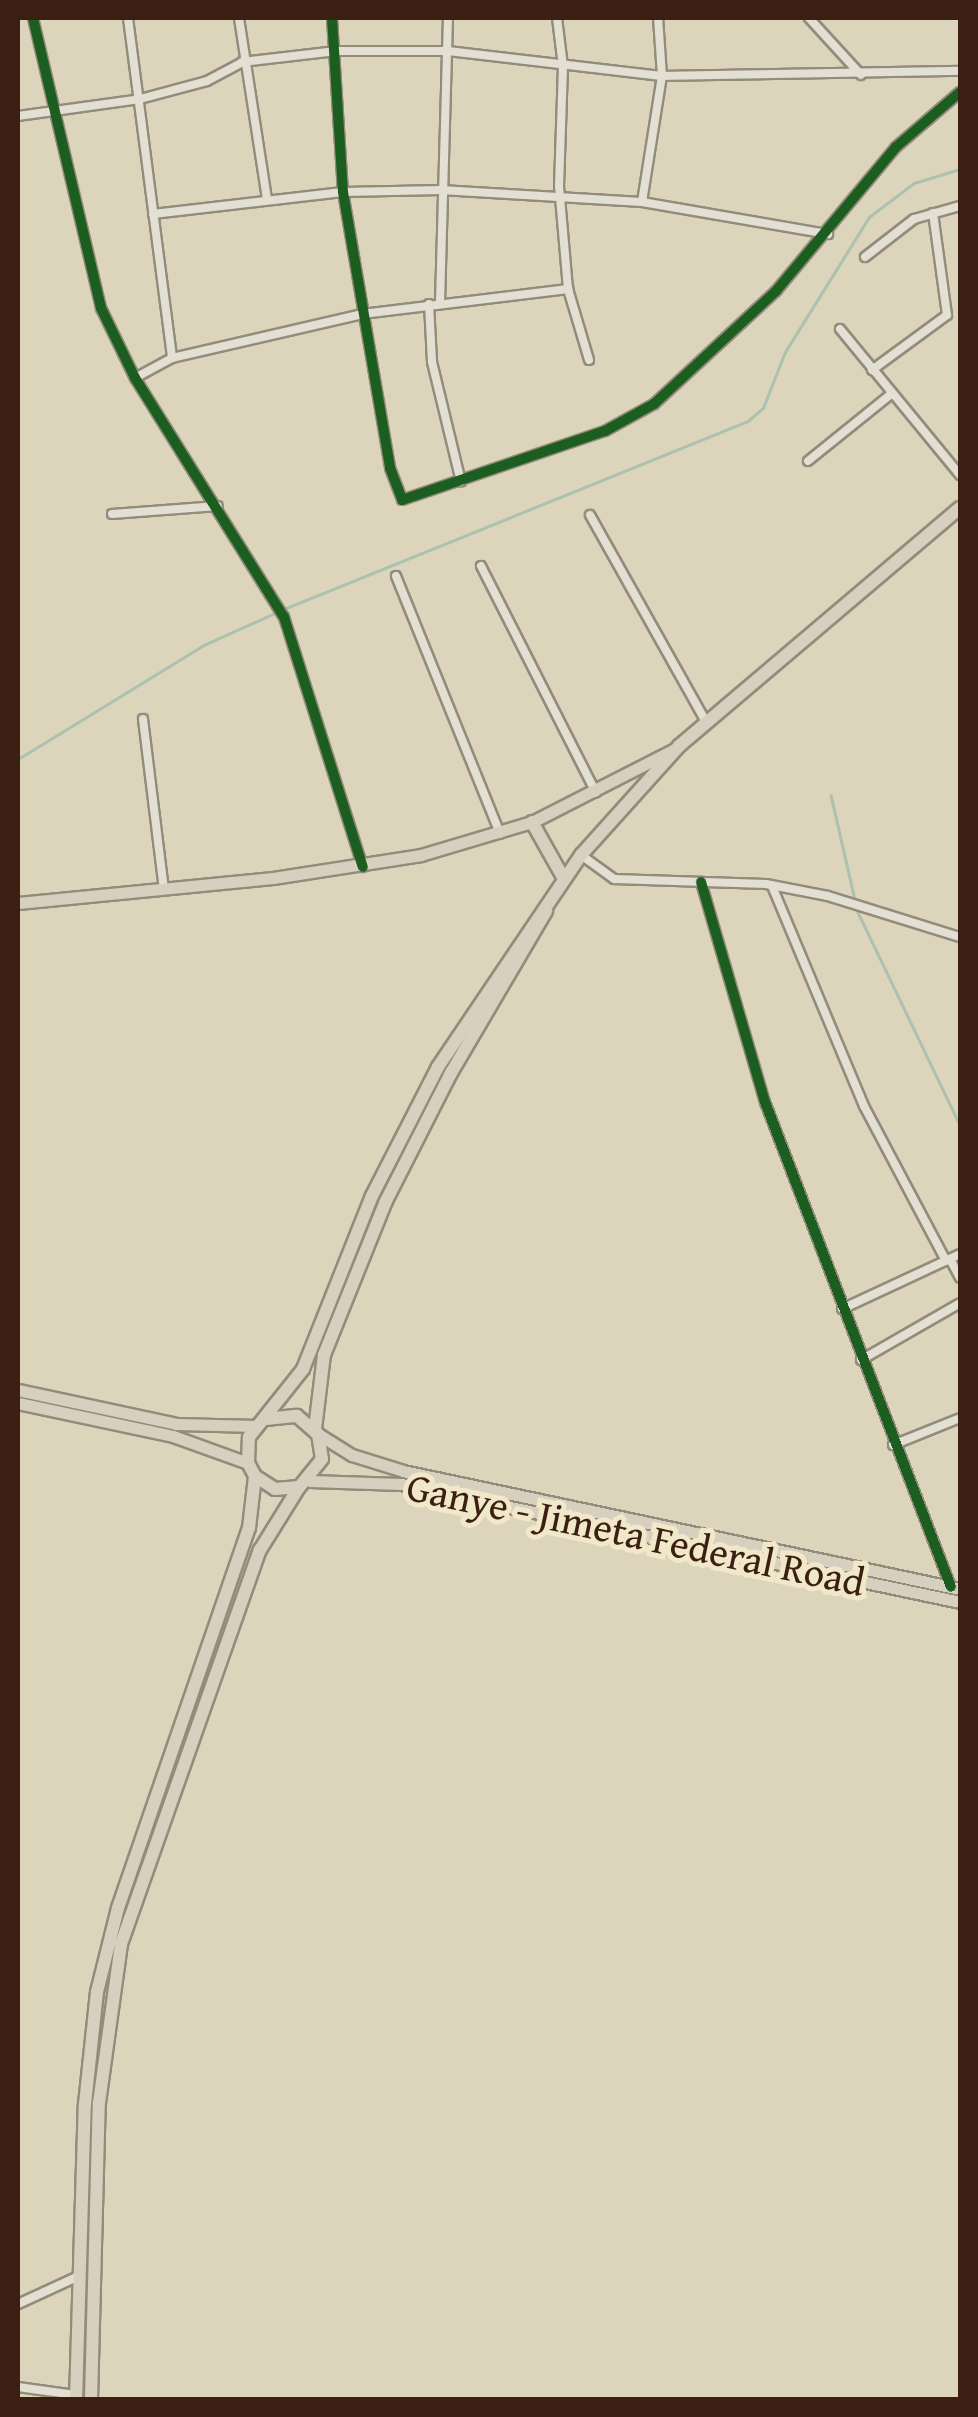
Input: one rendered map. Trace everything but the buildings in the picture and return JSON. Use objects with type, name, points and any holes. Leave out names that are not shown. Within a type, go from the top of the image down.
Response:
[{"type":"highway","points":[[76,2398],[84,2104],[101,1975],[249,1528],[254,1476],[248,1463],[261,1422],[303,1369],[372,1196],[430,1082],[581,856],[679,746],[960,508]]},
{"type":"highway","points":[[532,822],[564,879]]},
{"type":"highway","points":[[91,2400],[99,2103],[121,1944],[260,1550],[322,1459],[316,1431],[324,1355],[386,1200],[451,1073],[539,931],[553,893]]},
{"type":"highway","points":[[261,1422],[297,1416],[316,1431]]},
{"type":"highway","points":[[254,1476],[275,1489],[305,1484]]},
{"type":"main road","points":[[18,902],[364,866],[500,834],[596,793],[679,746]]},
{"type":"main road","points":[[18,1390],[176,1424],[261,1422]]},
{"type":"main road","points":[[18,1403],[173,1436],[248,1463]]},
{"type":"main road","name":"Ganye - Jimeta Federal Road","points":[[316,1431],[352,1455],[403,1472],[956,1588]]},
{"type":"main road","name":"Ganye - Jimeta Federal Road","points":[[305,1484],[401,1484],[960,1602]]},
{"type":"street","points":[[33,18],[86,260],[135,378],[284,617],[364,866]]},
{"type":"street","points":[[128,18],[172,358]]},
{"type":"street","points":[[238,18],[242,62],[267,198]]},
{"type":"street","points":[[332,18],[344,192],[395,493],[402,500],[605,431],[654,404],[699,368],[828,234],[896,147],[960,92]]},
{"type":"street","points":[[448,18],[432,362],[461,482]]},
{"type":"street","points":[[558,18],[563,66],[561,202],[568,289],[589,360]]},
{"type":"street","points":[[642,202],[662,76],[658,18]]},
{"type":"street","points":[[809,18],[861,74]]},
{"type":"street","points":[[18,116],[140,99],[208,81],[242,62],[336,51],[448,51],[662,76],[960,71]]},
{"type":"street","points":[[153,214],[267,198],[441,190],[561,202],[642,202],[828,234]]},
{"type":"street","points":[[865,257],[914,219],[960,206]]},
{"type":"street","points":[[872,370],[947,315],[933,213]]},
{"type":"street","points":[[135,378],[172,358],[362,314],[568,289]]},
{"type":"street","points":[[840,329],[960,475]]},
{"type":"street","points":[[808,461],[891,394]]},
{"type":"street","points":[[112,514],[218,506]]},
{"type":"street","points":[[590,515],[706,722]]},
{"type":"street","points":[[481,566],[596,793]]},
{"type":"street","points":[[396,576],[500,834]]},
{"type":"street","points":[[143,719],[164,888]]},
{"type":"street","points":[[581,856],[614,879],[772,886],[960,937]]},
{"type":"street","points":[[701,882],[765,1102],[893,1446],[956,1588]]},
{"type":"street","points":[[772,886],[864,1106],[960,1278]]},
{"type":"street","points":[[842,1309],[960,1254]]},
{"type":"street","points":[[862,1360],[960,1303]]},
{"type":"street","points":[[893,1446],[960,1418]]},
{"type":"street","points":[[18,2304],[79,2276]]},
{"type":"street","points":[[18,2387],[76,2398]]},
{"type":"waterway","points":[[284,609],[748,421],[763,408],[785,352],[869,217],[914,183],[960,169]]},
{"type":"waterway","points":[[18,759],[204,645],[277,612]]},
{"type":"waterway","points":[[831,795],[855,900]]},
{"type":"waterway","points":[[856,908],[960,1125]]},
{"type":"cycle path","points":[[33,18],[101,308],[135,378],[284,617],[363,867]]},
{"type":"cycle path","points":[[332,18],[343,192],[390,468],[402,500],[605,431],[654,404],[776,291],[896,147],[960,92]]},
{"type":"cycle path","points":[[701,882],[765,1102],[951,1587]]}]
